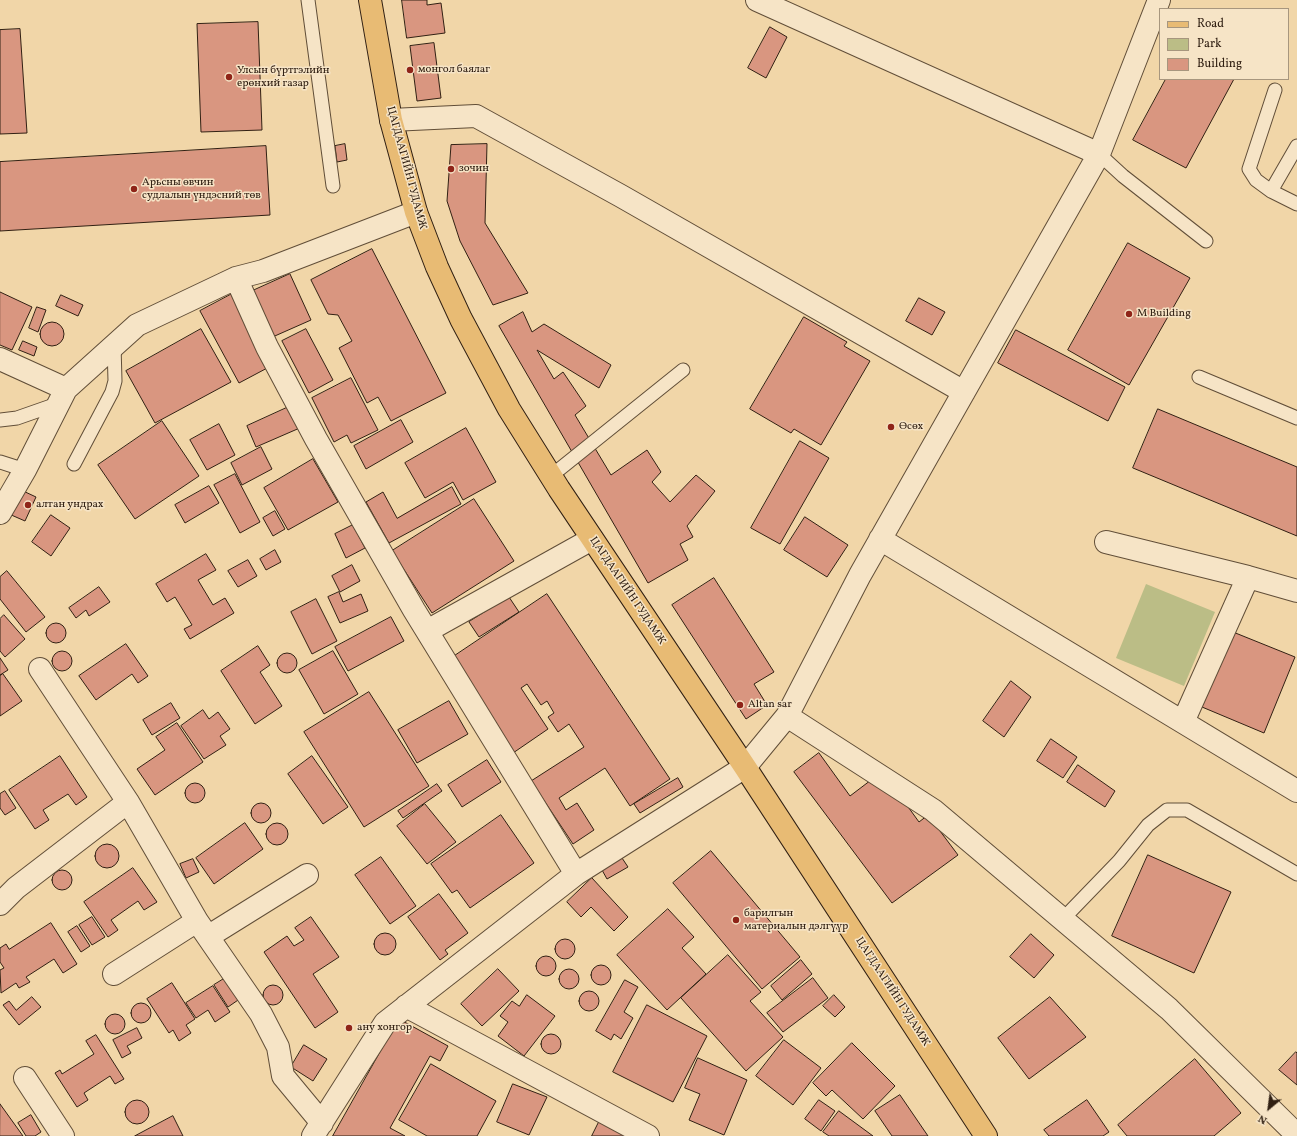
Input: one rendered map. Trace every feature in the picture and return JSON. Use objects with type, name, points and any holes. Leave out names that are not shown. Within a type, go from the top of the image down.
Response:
[{"type":"main road","name":"ЦАГДААГИЙН ГУДАМЖ","points":[[370,0],[391,120],[416,212],[437,267],[461,319],[509,409],[592,539],[745,767],[986,1136]]},
{"type":"street","points":[[757,0],[1099,154]]},
{"type":"street","points":[[40,669],[128,802],[203,929],[261,1014],[278,1047],[283,1076],[317,1130],[385,1023],[576,874],[745,767],[787,716],[860,574],[1099,154],[1158,0]]},
{"type":"street","points":[[391,120],[476,116],[622,196],[964,392]]},
{"type":"street","points":[[0,513],[25,470],[62,397],[114,345],[137,325],[236,278],[263,271],[416,212]]},
{"type":"street","points":[[236,278],[267,347],[316,439],[427,631],[576,874]]},
{"type":"street","points":[[0,359],[62,397]]},
{"type":"street","points":[[427,631],[592,539]]},
{"type":"street","points":[[880,539],[1297,791]]},
{"type":"street","points":[[1106,542],[1248,577],[1297,591]]},
{"type":"street","points":[[1183,722],[1248,577]]},
{"type":"street","points":[[787,716],[932,810],[1169,1009],[1297,1135]]},
{"type":"street","points":[[0,904],[16,888],[128,802]]},
{"type":"street","points":[[114,974],[307,875]]},
{"type":"street","points":[[406,1006],[648,1136]]},
{"type":"street","points":[[25,1078],[63,1136]]},
{"type":"lane","points":[[308,0],[333,186]]},
{"type":"lane","points":[[1275,90],[1250,169],[1256,180],[1271,191],[1297,204]]},
{"type":"lane","points":[[1271,191],[1297,146]]},
{"type":"lane","points":[[1099,154],[1123,176],[1206,241]]},
{"type":"lane","points":[[74,464],[112,392],[115,381],[114,345]]},
{"type":"lane","points":[[551,476],[683,370]]},
{"type":"lane","points":[[1199,377],[1297,418]]},
{"type":"lane","points":[[0,420],[17,418],[62,397]]},
{"type":"lane","points":[[0,462],[25,470]]},
{"type":"lane","points":[[1062,920],[1119,861],[1148,825],[1167,810],[1187,810],[1297,874]]},
{"type":"green space","points":[[1146,584],[1215,612],[1184,686],[1116,658]]},
{"type":"building","points":[[402,0],[427,0],[427,5],[441,3],[445,33],[407,38]]},
{"type":"building","name":"Улсын бүртгэлийн ерөнхий газар","points":[[258,22],[262,130],[201,132],[197,24]]},
{"type":"building","points":[[770,27],[787,37],[766,78],[748,68]]},
{"type":"building","points":[[20,29],[27,133],[0,134],[0,30]]},
{"type":"building","points":[[434,43],[441,98],[417,101],[410,46]]},
{"type":"building","points":[[1165,80],[1233,80],[1186,168],[1133,140]]},
{"type":"building","points":[[345,144],[347,160],[337,162],[335,146]]},
{"type":"building","points":[[487,144],[485,223],[528,293],[493,305],[460,241],[447,201],[451,145]]},
{"type":"building","name":"Арьсны өвчин судлалын үндэсний төв","points":[[266,146],[270,215],[0,231],[0,162]]},
{"type":"building","name":"M Building","points":[[1128,243],[1190,278],[1129,385],[1068,350]]},
{"type":"building","points":[[372,249],[446,393],[391,421],[378,397],[367,403],[339,348],[352,341],[338,315],[328,314],[311,280]]},
{"type":"building","points":[[290,274],[311,320],[268,339],[248,293]]},
{"type":"building","points":[[0,292],[32,307],[12,350],[0,345]]},
{"type":"building","points":[[232,294],[271,366],[239,383],[200,311]]},
{"type":"building","points":[[61,295],[83,305],[78,316],[56,306]]},
{"type":"building","points":[[919,298],[945,312],[932,335],[906,321]]},
{"type":"building","points":[[37,307],[46,310],[38,332],[29,328]]},
{"type":"building","points":[[523,312],[532,332],[544,324],[611,365],[599,388],[537,350],[554,379],[563,372],[586,406],[575,415],[611,475],[647,450],[661,472],[652,482],[670,502],[696,475],[715,491],[687,526],[693,537],[680,544],[688,560],[648,583],[499,326]]},
{"type":"building","points":[[804,317],[847,342],[844,346],[870,361],[821,445],[794,429],[791,433],[750,409]]},
{"type":"building","points":[[52,322],[60,326],[64,334],[60,342],[52,346],[44,342],[40,334],[44,326]]},
{"type":"building","points":[[201,329],[231,382],[155,423],[126,371]]},
{"type":"building","points":[[306,329],[333,380],[309,393],[282,341]]},
{"type":"building","points":[[1016,330],[1125,387],[1108,421],[998,363]]},
{"type":"building","points":[[23,341],[37,347],[34,356],[19,350]]},
{"type":"building","points":[[351,378],[378,430],[351,443],[347,435],[334,442],[312,398]]},
{"type":"building","points":[[293,405],[302,427],[256,447],[247,426]]},
{"type":"building","points":[[1158,409],[1297,467],[1297,536],[1133,468]]},
{"type":"building","points":[[401,420],[413,442],[366,469],[354,446]]},
{"type":"building","points":[[162,421],[199,476],[135,519],[98,465]]},
{"type":"building","points":[[219,424],[235,455],[207,470],[190,440]]},
{"type":"building","points":[[466,428],[496,482],[463,500],[453,482],[425,498],[405,463]]},
{"type":"building","points":[[800,441],[829,458],[780,544],[751,528]]},
{"type":"building","points":[[261,447],[272,469],[242,485],[231,463]]},
{"type":"building","points":[[313,459],[338,502],[288,530],[264,488]]},
{"type":"building","points":[[235,474],[260,522],[240,533],[214,485]]},
{"type":"building","points":[[209,486],[219,503],[185,523],[175,505]]},
{"type":"building","points":[[452,487],[461,504],[389,543],[366,502],[383,492],[397,518]]},
{"type":"building","points":[[21,490],[36,497],[25,521],[9,514]]},
{"type":"building","points":[[474,499],[514,561],[432,613],[392,551]]},
{"type":"building","points":[[275,511],[285,529],[273,536],[263,518]]},
{"type":"building","points":[[51,515],[70,528],[51,556],[32,542]]},
{"type":"building","points":[[805,517],[848,545],[827,577],[784,550]]},
{"type":"building","points":[[353,525],[365,548],[346,558],[335,534]]},
{"type":"building","points":[[275,550],[281,562],[266,570],[260,559]]},
{"type":"building","points":[[206,554],[216,570],[198,580],[213,605],[225,598],[234,613],[190,639],[184,629],[192,625],[175,597],[167,602],[156,584]]},
{"type":"building","points":[[248,560],[257,576],[238,587],[228,571]]},
{"type":"building","points":[[352,565],[360,581],[340,592],[332,576]]},
{"type":"building","points":[[7,571],[45,617],[26,632],[0,599],[0,577]]},
{"type":"building","points":[[714,578],[774,672],[754,684],[767,705],[746,719],[672,605]]},
{"type":"building","points":[[99,587],[110,602],[89,616],[86,610],[76,618],[69,608]]},
{"type":"building","points":[[339,592],[343,602],[361,594],[368,611],[340,623],[328,597]]},
{"type":"building","points":[[547,594],[670,779],[630,806],[605,768],[559,798],[566,810],[577,803],[594,830],[573,844],[531,781],[584,747],[569,724],[558,732],[548,717],[554,713],[547,701],[541,705],[527,684],[521,688],[548,729],[513,753],[450,659]]},
{"type":"building","points":[[509,597],[519,612],[479,637],[469,622]]},
{"type":"building","points":[[316,599],[337,641],[312,654],[291,612]]},
{"type":"building","points":[[4,615],[25,639],[5,657],[0,651],[0,619]]},
{"type":"building","points":[[391,617],[404,641],[348,671],[335,647]]},
{"type":"building","points":[[56,623],[63,626],[66,633],[63,640],[56,643],[49,640],[46,633],[49,626]]},
{"type":"building","points":[[1233,632],[1295,657],[1264,733],[1202,707]]},
{"type":"building","points":[[126,644],[148,676],[138,683],[132,674],[96,700],[79,676]]},
{"type":"building","points":[[258,646],[270,665],[260,672],[282,706],[255,724],[221,671]]},
{"type":"building","points":[[62,651],[69,654],[72,661],[69,668],[62,671],[55,668],[52,661],[55,654]]},
{"type":"building","points":[[333,651],[358,694],[324,714],[299,670]]},
{"type":"building","points":[[287,653],[294,656],[297,663],[294,670],[287,673],[280,670],[277,663],[280,656]]},
{"type":"building","points":[[0,658],[8,670],[0,675]]},
{"type":"building","points":[[3,674],[22,701],[0,716],[0,676]]},
{"type":"building","points":[[1011,681],[1031,697],[1004,737],[983,721]]},
{"type":"building","points":[[369,692],[429,786],[364,827],[304,732]]},
{"type":"building","points":[[449,701],[468,734],[417,763],[398,730]]},
{"type":"building","points":[[171,703],[180,718],[152,735],[143,720]]},
{"type":"building","points":[[203,710],[209,719],[218,712],[230,729],[220,736],[226,745],[204,759],[181,726]]},
{"type":"building","points":[[177,723],[203,762],[155,795],[137,769],[165,750],[156,737]]},
{"type":"building","points":[[1051,739],[1077,757],[1063,778],[1037,761]]},
{"type":"building","points":[[819,753],[850,796],[875,777],[893,786],[919,822],[928,815],[958,855],[892,903],[794,772]]},
{"type":"building","points":[[60,756],[87,797],[76,805],[68,794],[43,810],[49,820],[35,829],[9,790]]},
{"type":"building","points":[[312,756],[348,807],[323,824],[288,774]]},
{"type":"building","points":[[487,760],[501,782],[462,807],[448,785]]},
{"type":"building","points":[[1078,765],[1115,791],[1105,807],[1067,782]]},
{"type":"building","points":[[678,778],[683,787],[640,813],[634,804]]},
{"type":"building","points":[[191,783],[199,783],[205,789],[205,797],[199,803],[191,803],[185,797],[185,789]]},
{"type":"building","points":[[437,784],[442,791],[403,818],[398,811]]},
{"type":"building","points":[[5,791],[16,808],[5,815],[0,808],[0,794]]},
{"type":"building","points":[[261,803],[268,806],[271,813],[268,820],[261,823],[254,820],[251,813],[254,806]]},
{"type":"building","points":[[425,804],[456,842],[427,864],[397,826]]},
{"type":"building","points":[[501,815],[534,863],[470,908],[457,890],[452,893],[431,864]]},
{"type":"building","points":[[245,823],[263,849],[214,884],[196,858]]},
{"type":"building","points":[[277,823],[281,824],[287,830],[287,838],[281,844],[277,845],[273,844],[267,838],[266,834],[267,830],[273,824]]},
{"type":"building","points":[[107,844],[112,845],[118,851],[118,861],[112,867],[107,868],[102,867],[96,861],[95,856],[96,851],[102,845]]},
{"type":"building","name":"барилгын материалын дэлгүүр","points":[[711,851],[800,957],[762,989],[673,883]]},
{"type":"building","points":[[1148,855],[1231,892],[1194,973],[1112,936]]},
{"type":"building","points":[[381,857],[416,906],[390,924],[355,875]]},
{"type":"building","points":[[622,858],[628,867],[607,879],[602,870]]},
{"type":"building","points":[[193,859],[199,872],[186,878],[180,864]]},
{"type":"building","points":[[133,868],[157,902],[144,910],[138,901],[111,920],[118,930],[108,937],[84,902]]},
{"type":"building","points":[[58,870],[66,870],[72,876],[72,884],[66,890],[58,890],[52,884],[52,876]]},
{"type":"building","points":[[592,878],[628,917],[614,931],[591,907],[581,917],[567,902]]},
{"type":"building","points":[[439,894],[468,933],[445,950],[448,954],[440,960],[408,917]]},
{"type":"building","points":[[668,909],[694,937],[682,948],[706,974],[667,1010],[617,955]]},
{"type":"building","points":[[92,917],[105,937],[92,945],[79,925]]},
{"type":"building","points":[[311,917],[339,957],[313,974],[338,1012],[315,1028],[264,952],[287,936],[294,946],[304,940],[295,928]]},
{"type":"building","points":[[51,923],[77,964],[63,973],[54,959],[26,977],[30,982],[19,988],[16,983],[1,993],[0,970],[4,968],[0,962],[0,948],[6,944],[9,949]]},
{"type":"building","points":[[77,926],[90,946],[81,952],[68,932]]},
{"type":"building","points":[[385,933],[393,936],[396,944],[393,952],[385,955],[377,952],[374,944],[377,936]]},
{"type":"building","points":[[1031,934],[1054,955],[1034,978],[1010,957]]},
{"type":"building","points":[[565,939],[572,942],[575,949],[572,956],[565,959],[558,956],[555,949],[558,942]]},
{"type":"building","points":[[728,955],[761,992],[750,1001],[783,1037],[746,1071],[681,998]]},
{"type":"building","points":[[546,956],[553,959],[556,966],[553,973],[546,976],[539,973],[536,966],[539,959]]},
{"type":"building","points":[[801,960],[812,974],[782,1000],[771,986]]},
{"type":"building","points":[[601,965],[608,968],[611,975],[608,982],[601,985],[594,982],[591,975],[594,968]]},
{"type":"building","points":[[498,969],[519,991],[482,1026],[461,1004]]},
{"type":"building","points":[[569,969],[576,972],[579,979],[576,986],[569,989],[562,986],[559,979],[562,972]]},
{"type":"building","points":[[227,977],[241,998],[228,1007],[214,985]]},
{"type":"building","points":[[813,978],[828,998],[783,1032],[767,1013]]},
{"type":"building","points":[[625,980],[638,987],[624,1012],[633,1018],[621,1039],[614,1034],[611,1040],[596,1031]]},
{"type":"building","points":[[172,983],[195,1019],[186,1025],[191,1033],[179,1041],[173,1030],[169,1033],[147,999]]},
{"type":"building","points":[[269,985],[277,985],[283,991],[283,999],[277,1005],[269,1005],[263,999],[263,991]]},
{"type":"building","points":[[213,986],[230,1012],[215,1022],[208,1010],[196,1018],[186,1003]]},
{"type":"building","points":[[589,991],[596,994],[599,1001],[596,1008],[589,1011],[582,1008],[579,1001],[582,994]]},
{"type":"building","points":[[527,995],[555,1016],[524,1056],[498,1036],[508,1022],[500,1016],[512,1001],[519,1006]]},
{"type":"building","points":[[834,995],[845,1007],[835,1017],[823,1006]]},
{"type":"building","points":[[32,997],[41,1007],[19,1025],[3,1005],[9,1001],[16,1010]]},
{"type":"building","points":[[1050,997],[1086,1037],[1029,1079],[998,1038]]},
{"type":"building","points":[[141,1003],[148,1006],[151,1013],[148,1020],[141,1023],[134,1020],[131,1013],[134,1006]]},
{"type":"building","points":[[647,1005],[707,1036],[673,1102],[613,1072]]},
{"type":"building","points":[[115,1014],[122,1017],[125,1024],[122,1031],[115,1034],[108,1031],[105,1024],[108,1017]]},
{"type":"building","points":[[399,1019],[448,1046],[440,1061],[430,1056],[390,1128],[405,1136],[333,1136]]},
{"type":"building","points":[[137,1028],[142,1038],[127,1046],[131,1053],[122,1058],[113,1040]]},
{"type":"building","points":[[551,1034],[558,1037],[561,1044],[558,1051],[551,1054],[544,1051],[541,1044],[544,1037]]},
{"type":"building","points":[[96,1035],[124,1079],[115,1084],[110,1076],[84,1093],[88,1100],[77,1107],[55,1073],[60,1070],[62,1074],[94,1054],[86,1041]]},
{"type":"building","points":[[784,1040],[821,1068],[793,1105],[756,1076]]},
{"type":"building","points":[[852,1043],[895,1086],[863,1119],[832,1090],[826,1096],[813,1083]]},
{"type":"building","points":[[304,1045],[327,1059],[313,1081],[291,1067]]},
{"type":"building","points":[[1296,1052],[1297,1053],[1297,1085],[1279,1070]]},
{"type":"building","points":[[698,1058],[747,1080],[724,1135],[689,1120],[700,1094],[685,1088]]},
{"type":"building","points":[[1195,1059],[1241,1113],[1214,1136],[1127,1136],[1118,1125]]},
{"type":"building","points":[[431,1064],[496,1101],[477,1136],[427,1136],[399,1120]]},
{"type":"building","points":[[513,1084],[547,1097],[529,1135],[497,1122]]},
{"type":"building","points":[[900,1095],[928,1136],[892,1136],[875,1111]]},
{"type":"building","points":[[137,1100],[146,1103],[149,1112],[146,1121],[137,1124],[128,1121],[125,1112],[128,1103]]},
{"type":"building","points":[[819,1100],[835,1111],[821,1131],[805,1119]]},
{"type":"building","points":[[1087,1100],[1109,1132],[1103,1136],[1049,1136],[1044,1130]]},
{"type":"building","points":[[0,1104],[23,1136],[0,1136]]},
{"type":"building","points":[[839,1111],[873,1136],[829,1136],[823,1132]]},
{"type":"building","points":[[31,1115],[41,1132],[35,1136],[26,1136],[18,1123]]},
{"type":"building","points":[[173,1116],[183,1136],[135,1136]]},
{"type":"building","points":[[602,1116],[628,1136],[592,1136]]},
{"type":"place","name":"монгол баялаг","points":[[410,70]]},
{"type":"place","name":"Улсын бүртгэлийн ерөнхий газар","points":[[229,77]]},
{"type":"place","name":"зочин","points":[[451,169]]},
{"type":"place","name":"Арьсны өвчин судлалын үндэсний төв","points":[[134,189]]},
{"type":"place","name":"M Building","points":[[1129,314]]},
{"type":"place","name":"Өсөх","points":[[891,427]]},
{"type":"place","name":"алтан ундрах","points":[[28,505]]},
{"type":"place","name":"Altan sar","points":[[740,705]]},
{"type":"place","name":"барилгын материалын дэлгүүр","points":[[736,920]]},
{"type":"place","name":"ану хонгор","points":[[349,1028]]}]
